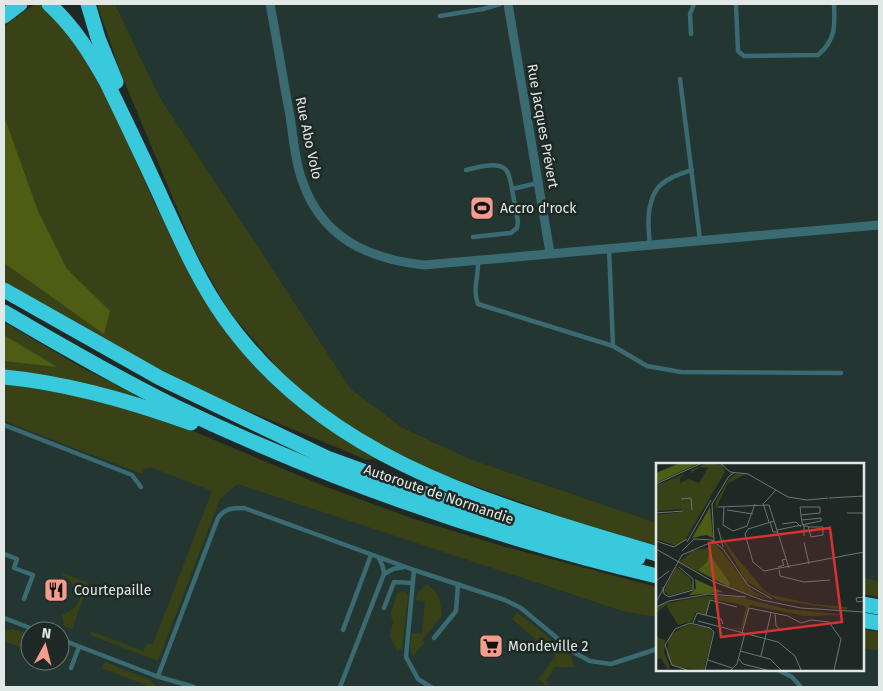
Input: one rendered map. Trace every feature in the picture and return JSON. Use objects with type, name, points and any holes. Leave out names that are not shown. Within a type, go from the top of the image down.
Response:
[{"type":"highway","points":[[4,16],[20,4]]},
{"type":"highway","points":[[88,4],[98,38],[123,100],[130,129]]},
{"type":"highway","points":[[50,5],[66,20],[92,57],[130,129],[196,271],[217,306],[256,358],[297,397],[353,438],[396,462],[497,503],[656,554]]},
{"type":"highway","points":[[4,290],[160,378],[327,458],[462,507],[602,549],[656,562]]},
{"type":"highway","name":"Autoroute de Normandie","points":[[4,312],[110,372],[217,425],[309,466],[428,509],[518,538],[656,576]]},
{"type":"highway","points":[[4,376],[102,394],[195,425],[217,425]]},
{"type":"highway","points":[[863,604],[879,608]]},
{"type":"highway","points":[[863,620],[879,623]]},
{"type":"street","name":"Rue Abo Volo","points":[[270,4],[301,179],[316,210],[338,235],[371,254],[400,262],[424,264],[879,225]]},
{"type":"street","name":"Rue Jacques Prévert","points":[[508,4],[550,253]]},
{"type":"lane","points":[[440,16],[483,9],[500,4]]},
{"type":"lane","points":[[691,34],[690,14],[694,4]]},
{"type":"lane","points":[[736,4],[738,52],[744,56],[818,55],[826,48],[835,27],[834,4]]},
{"type":"lane","points":[[680,79],[700,240]]},
{"type":"lane","points":[[466,170],[495,165],[504,167],[508,172],[518,222],[517,228],[511,233],[473,237]]},
{"type":"lane","points":[[650,245],[648,226],[652,201],[657,188],[677,175],[692,170]]},
{"type":"lane","points":[[512,189],[538,183]]},
{"type":"lane","points":[[609,248],[613,346]]},
{"type":"lane","points":[[478,260],[478,274],[474,291],[478,304],[613,346],[647,366],[681,372],[841,373]]},
{"type":"lane","points":[[4,426],[132,475],[141,487]]},
{"type":"lane","points":[[158,676],[218,518],[222,512],[231,508],[244,508],[405,567],[505,600],[520,608],[576,653],[590,661],[611,664],[656,649]]},
{"type":"lane","points":[[4,554],[17,559],[14,568],[33,575],[24,599]]},
{"type":"lane","points":[[343,630],[371,555]]},
{"type":"lane","points":[[340,687],[384,574],[384,567],[378,557]]},
{"type":"lane","points":[[384,574],[393,569],[405,567]]},
{"type":"lane","points":[[414,570],[406,657],[418,679],[431,687]]},
{"type":"lane","points":[[384,608],[394,582],[413,583]]},
{"type":"lane","points":[[434,638],[456,610],[458,584]]},
{"type":"lane","points":[[5,619],[20,624]]},
{"type":"lane","points":[[70,643],[158,676],[194,687]]},
{"type":"lane","points":[[71,668],[79,646]]},
{"type":"lane","points":[[780,671],[792,677],[801,687]]},
{"type":"lane","points":[[173,687],[175,681]]},
{"type":"shaded area","points":[[115,4],[879,4],[879,581],[863,577],[863,463],[656,463],[656,523],[470,459],[403,428],[351,389],[159,96]]},
{"type":"shaded area","name":"Mondeville 2","points":[[4,405],[625,612],[656,617],[656,671],[863,671],[863,648],[879,651],[879,687],[4,687]]},
{"type":"green space","points":[[35,4],[40,4],[53,15],[86,60],[119,122],[154,202],[178,248],[302,409],[376,458],[367,460],[222,400],[141,360],[4,283],[4,26]]},
{"type":"green space","points":[[97,4],[115,4],[159,96],[351,389],[403,428],[470,459],[656,523],[656,546],[565,518],[438,473],[391,451],[354,430],[321,407],[282,373],[228,310],[195,251],[122,76]]},
{"type":"green space","points":[[4,116],[38,211],[67,269],[110,311],[104,334],[4,263]]},
{"type":"green space","points":[[4,322],[79,366],[134,394],[133,396],[4,370]]},
{"type":"green space","points":[[4,335],[57,367],[4,361]]},
{"type":"green space","points":[[4,383],[96,399],[164,419],[324,486],[414,519],[502,546],[656,587],[656,617],[625,612],[238,484],[220,499],[158,661],[90,635],[91,631],[143,651],[147,644],[153,644],[212,491],[150,467],[144,469],[142,474],[4,421]]},
{"type":"green space","points":[[63,573],[89,583],[72,629],[70,628],[70,621],[63,621],[62,615],[75,606],[81,592],[74,592],[71,581],[62,575]]},
{"type":"green space","points":[[863,577],[879,581],[879,597],[863,594]]},
{"type":"green space","points":[[427,585],[437,594],[442,616],[422,640],[425,642],[413,656],[410,648],[412,633],[422,634],[425,601],[416,600],[416,597],[419,591]]},
{"type":"green space","points":[[406,592],[408,596],[402,649],[397,651],[390,636],[393,622],[390,614],[398,593]]},
{"type":"green space","points":[[517,612],[570,655],[574,667],[555,667],[546,680],[548,687],[538,679],[556,656],[512,619]]},
{"type":"green space","points":[[12,629],[20,631],[20,647],[4,641],[4,632]]},
{"type":"green space","points":[[863,629],[879,632],[879,651],[863,648]]},
{"type":"green space","points":[[105,662],[150,680],[157,687],[151,687],[102,668]]},
{"type":"place","name":"Accro d'rock","points":[[482,208]]},
{"type":"place","name":"Courtepaille","points":[[56,590]]},
{"type":"place","name":"Mondeville 2","points":[[491,646]]}]
